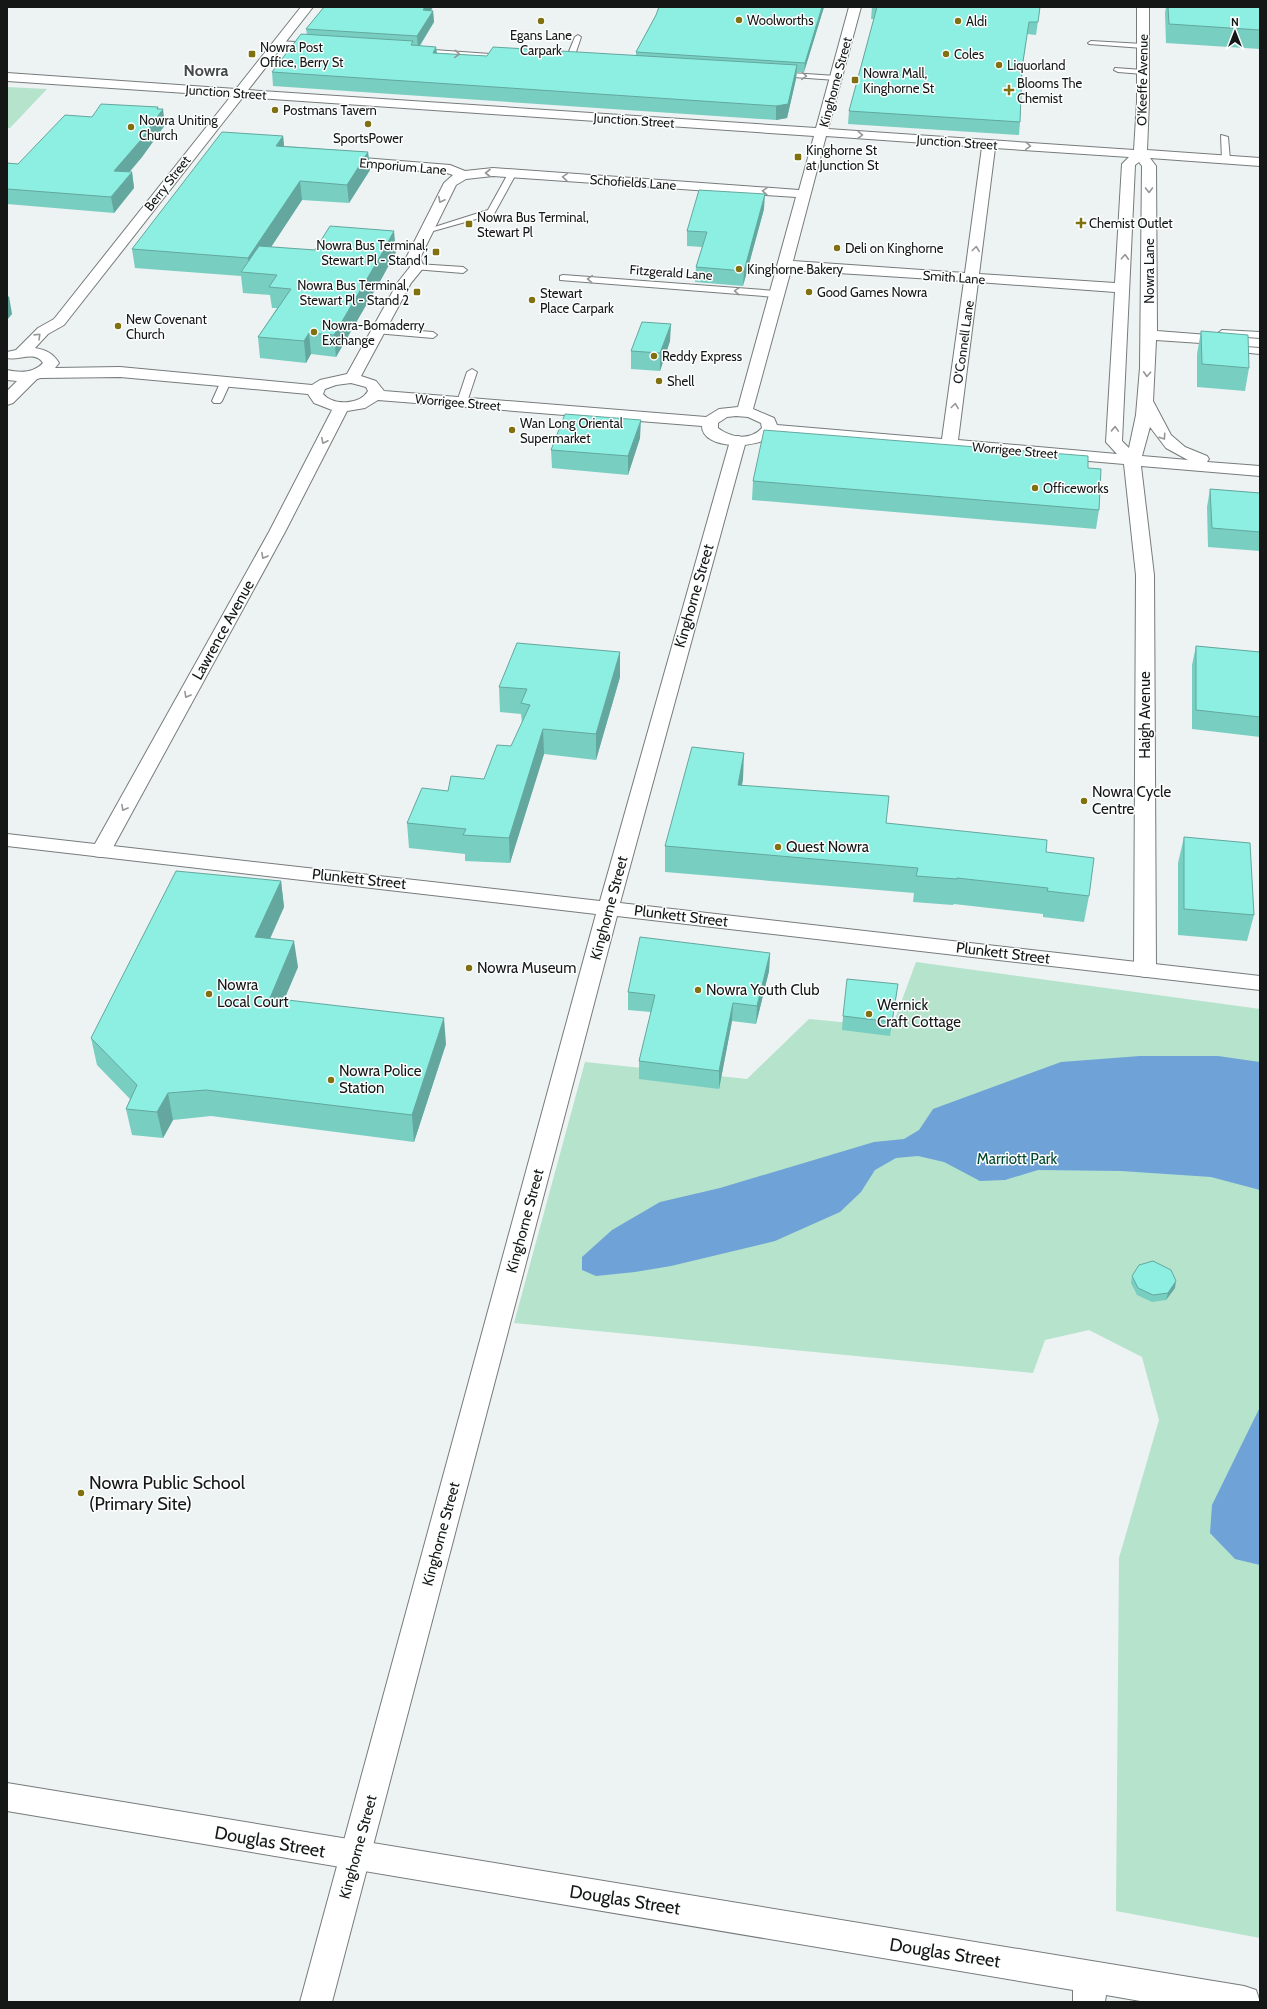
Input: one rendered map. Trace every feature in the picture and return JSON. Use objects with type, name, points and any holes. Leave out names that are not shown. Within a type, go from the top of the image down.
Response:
[{"type":"street","name":"Berry Street","points":[[11,355],[43,331],[58,322],[306,7]]},
{"type":"street","name":"Kinghorne Street","points":[[745,411],[855,7]]},
{"type":"street","name":"O'Keeffe Avenue","points":[[1140,154],[1144,7]]},
{"type":"street","name":"Junction Street","points":[[7,77],[1260,162]]},
{"type":"street","points":[[199,143],[218,144]]},
{"type":"street","name":"O'Connell Lane","points":[[950,445],[989,144]]},
{"type":"street","name":"Nowra Lane","points":[[1140,154],[1149,166],[1149,335],[1146,402],[1140,444],[1132,460],[1114,442],[1123,288],[1129,164],[1140,154]]},
{"type":"street","name":"Emporium Lane","points":[[323,159],[450,169],[463,175]]},
{"type":"street","name":"Schofields Lane","points":[[463,175],[486,172],[804,194]]},
{"type":"street","points":[[352,378],[405,282],[417,267],[413,258],[449,186],[463,175]]},
{"type":"street","name":"Smith Lane","points":[[785,265],[1123,288]]},
{"type":"street","name":"Nowra Lane","points":[[1122,308],[1149,335]]},
{"type":"street","name":"Berry Street","points":[[35,374],[49,367],[51,363],[48,358],[53,340],[60,329],[58,322]]},
{"type":"street","points":[[1118,361],[1149,335],[1260,343]]},
{"type":"street","points":[[11,355],[38,353],[48,358],[120,372],[317,390],[327,382],[352,378],[371,384],[375,387],[375,395],[366,402],[342,406],[324,403],[316,395],[317,390]]},
{"type":"street","points":[[7,375],[16,376],[35,374],[120,372]]},
{"type":"street","points":[[7,400],[35,374]]},
{"type":"street","name":"Worrigee Street","points":[[375,395],[710,422]]},
{"type":"street","name":"Nowra Lane","points":[[1146,402],[1160,434],[1167,443],[1178,451],[1193,457],[1233,469]]},
{"type":"street","name":"Lawrence Avenue","points":[[101,851],[277,532],[342,406]]},
{"type":"street","points":[[745,411],[765,418],[770,425],[770,429],[767,433],[755,439],[738,441],[715,435],[710,430],[710,422],[719,414],[745,411]]},
{"type":"street","name":"Worrigee Street","points":[[770,429],[1260,471]]},
{"type":"street","name":"Kinghorne Street","points":[[316,2002],[609,907],[738,441]]},
{"type":"street","name":"Haigh Avenue","points":[[1132,460],[1145,575],[1145,970]]},
{"type":"street","name":"Plunkett Street","points":[[7,840],[609,907],[1145,970],[1260,982]]},
{"type":"street","name":"Douglas Street","points":[[7,1797],[355,1856],[1090,1989],[1244,2002]]},
{"type":"lane","points":[[569,61],[578,37]]},
{"type":"lane","points":[[279,43],[316,45]]},
{"type":"lane","points":[[1091,43],[1143,46]]},
{"type":"lane","points":[[415,51],[516,57]]},
{"type":"lane","points":[[1118,70],[1143,72]]},
{"type":"lane","points":[[770,74],[836,78]]},
{"type":"lane","points":[[1224,138],[1226,160]]},
{"type":"lane","points":[[426,231],[491,212],[512,174]]},
{"type":"lane","points":[[417,267],[463,270]]},
{"type":"lane","name":"Fitzgerald Lane","points":[[563,278],[776,294]]},
{"type":"lane","points":[[378,331],[433,335]]},
{"type":"lane","points":[[1191,338],[1225,333],[1260,335]]},
{"type":"lane","points":[[1191,338],[1225,348],[1260,351]]},
{"type":"lane","points":[[462,402],[472,372]]},
{"type":"lane","points":[[217,401],[226,381]]},
{"type":"green space","points":[[7,87],[47,89],[10,128],[7,128]]},
{"type":"green space","name":"Marriott Park","points":[[916,962],[1260,1009],[1260,1938],[1116,1911],[1119,1558],[1159,1420],[1142,1357],[1089,1330],[1045,1340],[1033,1373],[514,1323],[585,1062],[747,1079],[809,1019],[892,1027]]},
{"type":"water","points":[[1140,1056],[1218,1056],[1260,1062],[1260,1190],[1211,1177],[1121,1171],[1038,1170],[1005,1180],[980,1181],[944,1162],[918,1156],[896,1158],[875,1170],[861,1192],[840,1212],[775,1241],[671,1266],[635,1272],[596,1276],[582,1270],[582,1257],[612,1230],[660,1202],[720,1188],[874,1142],[904,1139],[919,1130],[933,1109],[1061,1062]]},
{"type":"water","points":[[1260,1407],[1260,1565],[1235,1559],[1210,1533],[1212,1505]]},
{"type":"building","points":[[324,7],[425,7],[423,10],[433,11],[417,36],[306,29]]},
{"type":"building","name":"Woolworths","points":[[659,7],[822,7],[805,63],[636,52]]},
{"type":"building","points":[[877,7],[1040,7],[1038,22],[1029,22],[1022,68],[1020,122],[849,111]]},
{"type":"building","points":[[1168,7],[1260,7],[1260,30],[1169,24]]},
{"type":"building","points":[[301,34],[413,41],[411,45],[436,47],[433,53],[487,56],[493,47],[797,65],[788,104],[776,106],[272,72]]},
{"type":"building","points":[[101,104],[158,107],[157,109],[163,109],[140,141],[114,171],[132,172],[111,197],[7,189],[7,163],[18,164],[65,115],[92,117]]},
{"type":"building","points":[[222,132],[283,136],[276,146],[368,152],[347,185],[300,181],[248,258],[132,249]]},
{"type":"building","points":[[699,190],[765,194],[744,271],[696,267],[707,232],[687,231]]},
{"type":"building","points":[[330,226],[394,231],[334,335],[309,333],[304,341],[258,337],[291,289],[269,287],[277,275],[241,272],[259,246],[315,250]]},
{"type":"building","points":[[642,322],[671,324],[660,353],[631,351]]},
{"type":"building","points":[[1201,331],[1248,335],[1249,368],[1202,364]]},
{"type":"building","points":[[565,414],[641,420],[628,456],[551,450]]},
{"type":"building","points":[[764,430],[1088,456],[1088,468],[1101,469],[1099,510],[753,481]]},
{"type":"building","points":[[1210,489],[1260,493],[1260,532],[1212,528]]},
{"type":"building","points":[[517,643],[620,652],[596,734],[543,729],[509,838],[463,835],[466,829],[407,823],[422,788],[448,791],[451,776],[484,779],[497,745],[511,746],[530,705],[521,703],[527,689],[499,687]]},
{"type":"building","points":[[1196,646],[1260,652],[1260,717],[1196,710]]},
{"type":"building","points":[[692,747],[744,753],[738,785],[889,796],[886,823],[1047,840],[1046,852],[1094,858],[1089,896],[1047,891],[1048,888],[957,878],[916,876],[918,868],[665,846]]},
{"type":"building","points":[[1184,837],[1250,843],[1254,915],[1184,909]]},
{"type":"building","points":[[176,871],[281,881],[255,937],[294,941],[270,998],[444,1018],[412,1115],[206,1090],[168,1093],[157,1112],[126,1109],[137,1085],[91,1038]]},
{"type":"building","points":[[640,937],[770,953],[757,1006],[733,1003],[719,1071],[639,1061],[655,995],[628,992]]},
{"type":"building","name":"Wernick Craft Cottage","points":[[847,979],[898,984],[892,1022],[843,1016]]},
{"type":"building","points":[[1153,1261],[1171,1270],[1176,1281],[1168,1293],[1153,1295],[1138,1288],[1132,1276],[1139,1265]]},
{"type":"place","name":"Woolworths","points":[[739,20]]},
{"type":"place","name":"Egans Lane Carpark","points":[[541,21]]},
{"type":"place","name":"Aldi","points":[[958,21]]},
{"type":"place","name":"Nowra Post Office, Berry St","points":[[252,54]]},
{"type":"place","name":"Coles","points":[[946,54]]},
{"type":"place","name":"Liquorland","points":[[999,65]]},
{"type":"place","name":"Nowra Mall, Kinghorne St","points":[[855,80]]},
{"type":"place","name":"Blooms The Chemist","points":[[1009,90]]},
{"type":"place","name":"Postmans Tavern","points":[[275,110]]},
{"type":"place","name":"SportsPower","points":[[368,124]]},
{"type":"place","name":"Nowra Uniting Church","points":[[131,127]]},
{"type":"place","name":"Kinghorne St at Junction St","points":[[798,157]]},
{"type":"place","name":"Chemist Outlet","points":[[1081,223]]},
{"type":"place","name":"Nowra Bus Terminal, Stewart Pl","points":[[469,224]]},
{"type":"place","name":"Deli on Kinghorne","points":[[837,248]]},
{"type":"place","name":"Nowra Bus Terminal, Stewart Pl - Stand 1","points":[[436,252]]},
{"type":"place","name":"Kinghorne Bakery","points":[[739,269]]},
{"type":"place","name":"Nowra Bus Terminal, Stewart Pl - Stand 2","points":[[417,292]]},
{"type":"place","name":"Good Games Nowra","points":[[809,292]]},
{"type":"place","name":"Stewart Place Carpark","points":[[532,300]]},
{"type":"place","name":"New Covenant Church","points":[[118,326]]},
{"type":"place","name":"Nowra-Bomaderry Exchange","points":[[314,332]]},
{"type":"place","name":"Reddy Express","points":[[654,356]]},
{"type":"place","name":"Shell","points":[[659,381]]},
{"type":"place","name":"Wan Long Oriental Supermarket","points":[[512,430]]},
{"type":"place","name":"Officeworks","points":[[1035,488]]},
{"type":"place","name":"Nowra Cycle Centre","points":[[1084,801]]},
{"type":"place","name":"Quest Nowra","points":[[778,847]]},
{"type":"place","name":"Nowra Museum","points":[[469,968]]},
{"type":"place","name":"Nowra Youth Club","points":[[698,990]]},
{"type":"place","name":"Nowra Local Court","points":[[209,994]]},
{"type":"place","name":"Wernick Craft Cottage","points":[[869,1014]]},
{"type":"place","name":"Nowra Police Station","points":[[331,1080]]},
{"type":"place","name":"Nowra Public School (Primary Site)","points":[[81,1493]]},
{"type":"district","name":"Nowra","points":[[206,70]]}]
